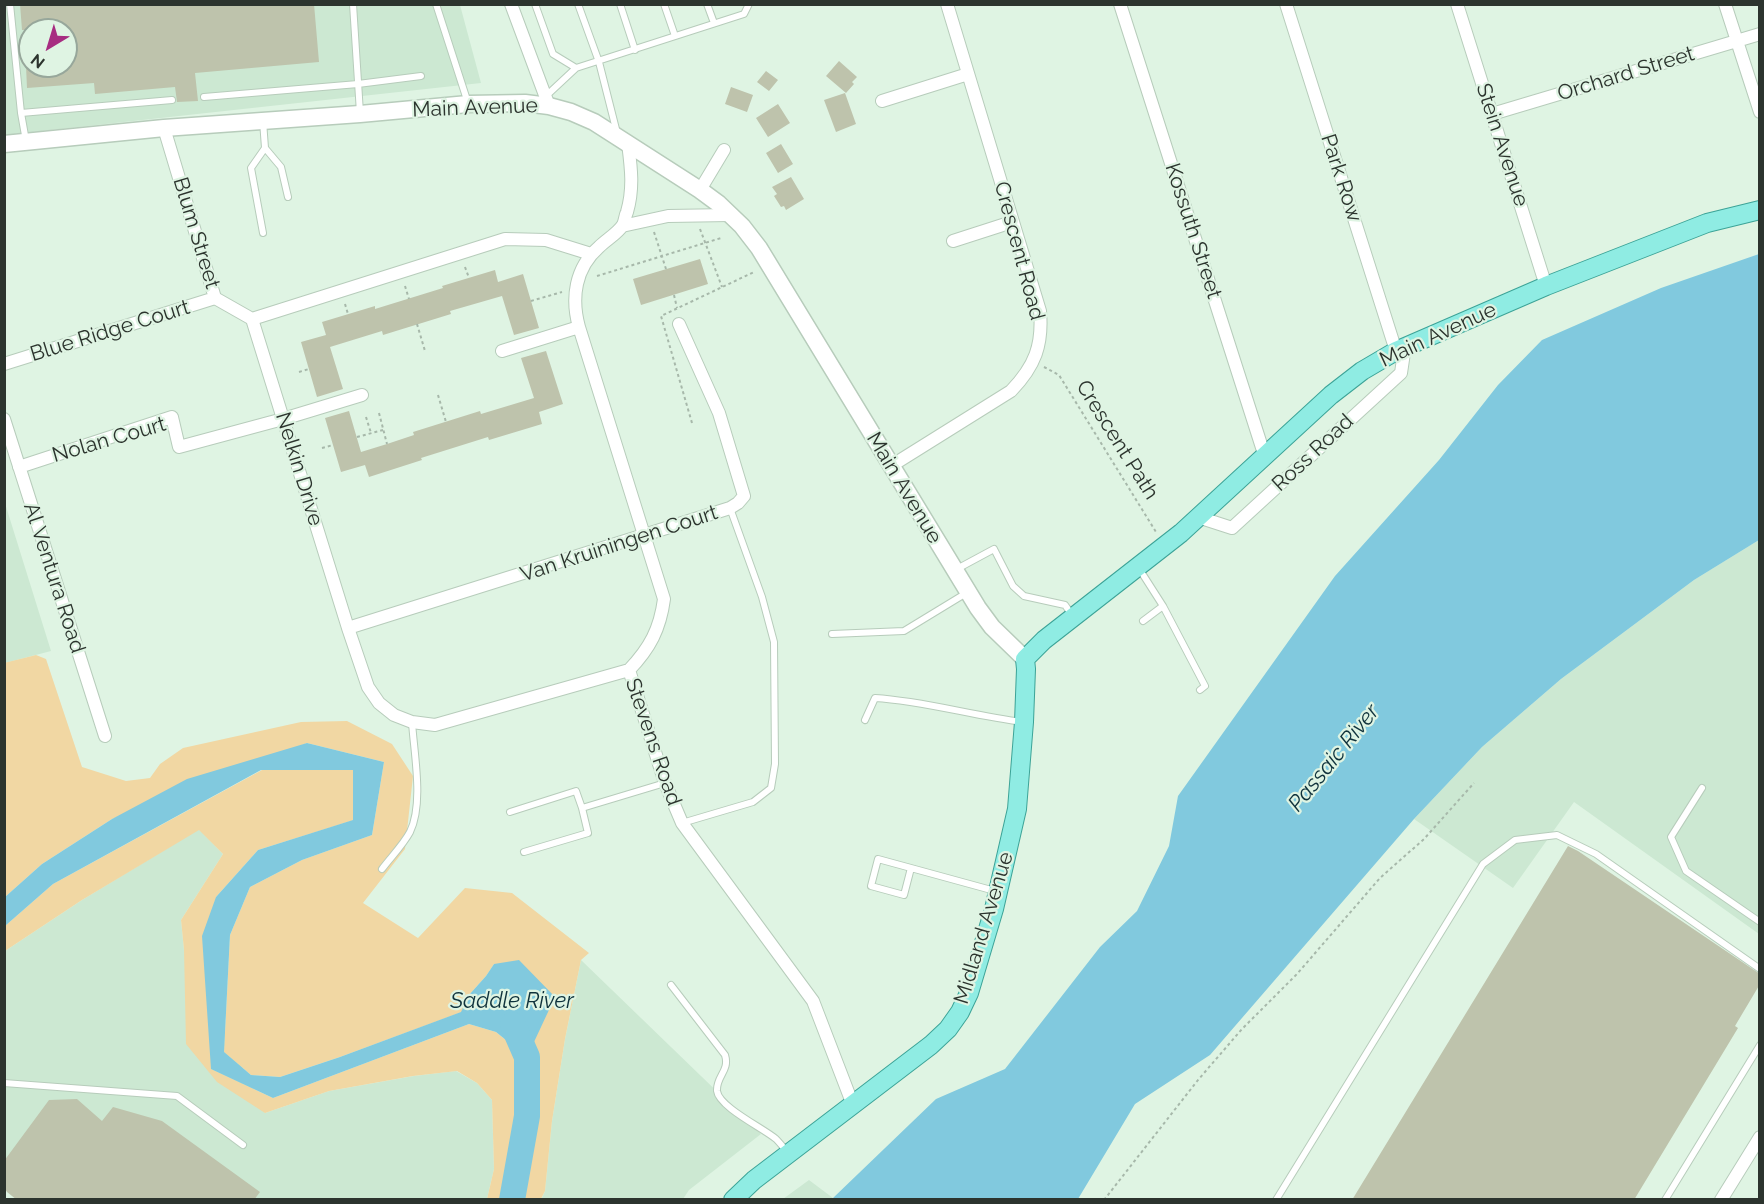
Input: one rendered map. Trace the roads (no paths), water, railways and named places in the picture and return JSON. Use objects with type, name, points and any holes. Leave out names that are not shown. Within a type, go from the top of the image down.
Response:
[{"type":"main road","name":"Main Avenue","points":[[1025,659],[1073,616],[1165,546],[1332,395],[1362,371],[1400,349],[1546,286],[1707,223],[1760,210]]},
{"type":"main road","name":"Midland Avenue","points":[[733,1200],[754,1179],[931,1045],[948,1029],[960,1012],[969,993],[998,892],[1017,809],[1024,722],[1025,659]]},
{"type":"street","points":[[511,4],[548,101]]},
{"type":"street","name":"Crescent Road","points":[[891,465],[1011,391],[1024,377],[1039,345],[1040,311],[947,4]]},
{"type":"street","name":"Kossuth Street","points":[[1120,4],[1265,457]]},
{"type":"street","name":"Park Row","points":[[1286,4],[1400,349]]},
{"type":"street","name":"Stein Avenue","points":[[1457,4],[1546,286]]},
{"type":"street","points":[[1725,4],[1760,112]]},
{"type":"street","name":"Orchard Street","points":[[1492,114],[1760,34]]},
{"type":"street","points":[[882,101],[968,74]]},
{"type":"street","name":"Main Avenue","points":[[4,144],[164,128],[468,104],[548,101],[594,122],[700,190],[730,215],[759,248],[968,592],[992,627],[1025,659]]},
{"type":"street","name":"Blum Street","points":[[164,128],[215,298],[252,319]]},
{"type":"street","points":[[622,226],[632,189],[632,176],[623,140]]},
{"type":"street","points":[[700,190],[724,150]]},
{"type":"street","name":"Stevens Road","points":[[730,215],[668,216],[622,226],[591,254],[581,272],[574,303],[579,327],[664,599],[661,620],[652,641],[629,670],[665,783],[682,823],[813,1002],[852,1105]]},
{"type":"street","points":[[953,241],[1012,222]]},
{"type":"street","points":[[252,319],[505,239],[546,240],[591,254]]},
{"type":"street","name":"Blue Ridge Court","points":[[4,364],[215,298]]},
{"type":"street","name":"Nelkin Drive","points":[[252,319],[348,628],[368,687],[379,703],[394,715],[412,722],[435,724],[629,670]]},
{"type":"street","name":"Van Kruiningen Court","points":[[348,628],[645,536],[730,508],[738,503],[744,496],[719,413],[679,324]]},
{"type":"street","points":[[502,351],[579,327]]},
{"type":"street","name":"Ross Road","points":[[1198,517],[1232,528],[1401,373],[1400,349]]},
{"type":"street","points":[[283,419],[362,394]]},
{"type":"street","name":"Nolan Court","points":[[19,467],[172,417],[179,447],[283,419]]},
{"type":"street","name":"Al Ventura Road","points":[[4,419],[105,736]]},
{"type":"street","points":[[1722,1200],[1760,1137]]},
{"type":"lane","points":[[10,4],[26,142]]},
{"type":"lane","points":[[353,4],[360,114]]},
{"type":"lane","points":[[436,4],[468,104]]},
{"type":"lane","points":[[535,4],[553,54],[576,68]]},
{"type":"lane","points":[[578,4],[623,140]]},
{"type":"lane","points":[[620,4],[635,50]]},
{"type":"lane","points":[[664,4],[675,36]]},
{"type":"lane","points":[[707,4],[714,23]]},
{"type":"lane","points":[[548,101],[576,68],[744,14],[749,4]]},
{"type":"lane","points":[[204,97],[358,84],[421,76]]},
{"type":"lane","points":[[21,113],[172,100]]},
{"type":"lane","points":[[263,121],[265,148],[280,167],[288,197]]},
{"type":"lane","points":[[263,233],[251,168],[265,148]]},
{"type":"lane","points":[[682,823],[753,802],[771,788],[775,764],[774,642],[762,597],[730,508]]},
{"type":"lane","points":[[955,570],[994,549],[1013,586],[1024,596],[1065,605],[1073,616]]},
{"type":"lane","points":[[1138,567],[1163,606],[1205,686],[1200,690]]},
{"type":"lane","points":[[832,634],[904,631],[968,592]]},
{"type":"lane","points":[[1143,621],[1163,606]]},
{"type":"lane","points":[[865,720],[875,698],[941,706],[986,717],[1024,722]]},
{"type":"lane","points":[[382,869],[409,834],[416,817],[412,722]]},
{"type":"lane","points":[[582,808],[665,783]]},
{"type":"lane","points":[[1702,788],[1671,837],[1686,871],[1760,922]]},
{"type":"lane","points":[[510,812],[576,790],[588,833],[524,852]]},
{"type":"lane","points":[[1276,1200],[1483,864],[1515,840],[1557,835],[1596,854],[1760,969]]},
{"type":"lane","points":[[911,868],[904,895],[871,886],[878,859],[911,868],[998,892]]},
{"type":"lane","points":[[671,985],[725,1055],[726,1070],[718,1083],[717,1091],[720,1098],[777,1140],[788,1154]]},
{"type":"lane","points":[[1665,1200],[1760,1045]]},
{"type":"lane","points":[[4,1083],[177,1096],[243,1145]]},
{"type":"water","name":"Passaic River","points":[[1759,254],[1759,540],[1694,580],[1561,679],[1482,747],[1414,819],[1210,1055],[1135,1104],[1078,1199],[833,1199],[936,1099],[1005,1069],[1100,947],[1137,911],[1169,846],[1178,796],[1335,576],[1439,460],[1498,385],[1542,340],[1661,288]]},
{"type":"water","name":"Saddle River","points":[[307,743],[384,762],[372,835],[302,860],[250,887],[230,935],[224,1052],[251,1075],[280,1077],[461,1012],[469,995],[494,964],[519,960],[555,997],[527,1057],[496,1032],[469,1024],[273,1098],[211,1069],[202,936],[216,897],[258,850],[353,820],[353,770],[261,770],[53,884],[5,926],[5,897],[42,864],[112,819],[187,779]]},
{"type":"waterway","name":"Saddle River","points":[[512,1200],[527,1116],[527,1057],[513,1025]]}]
